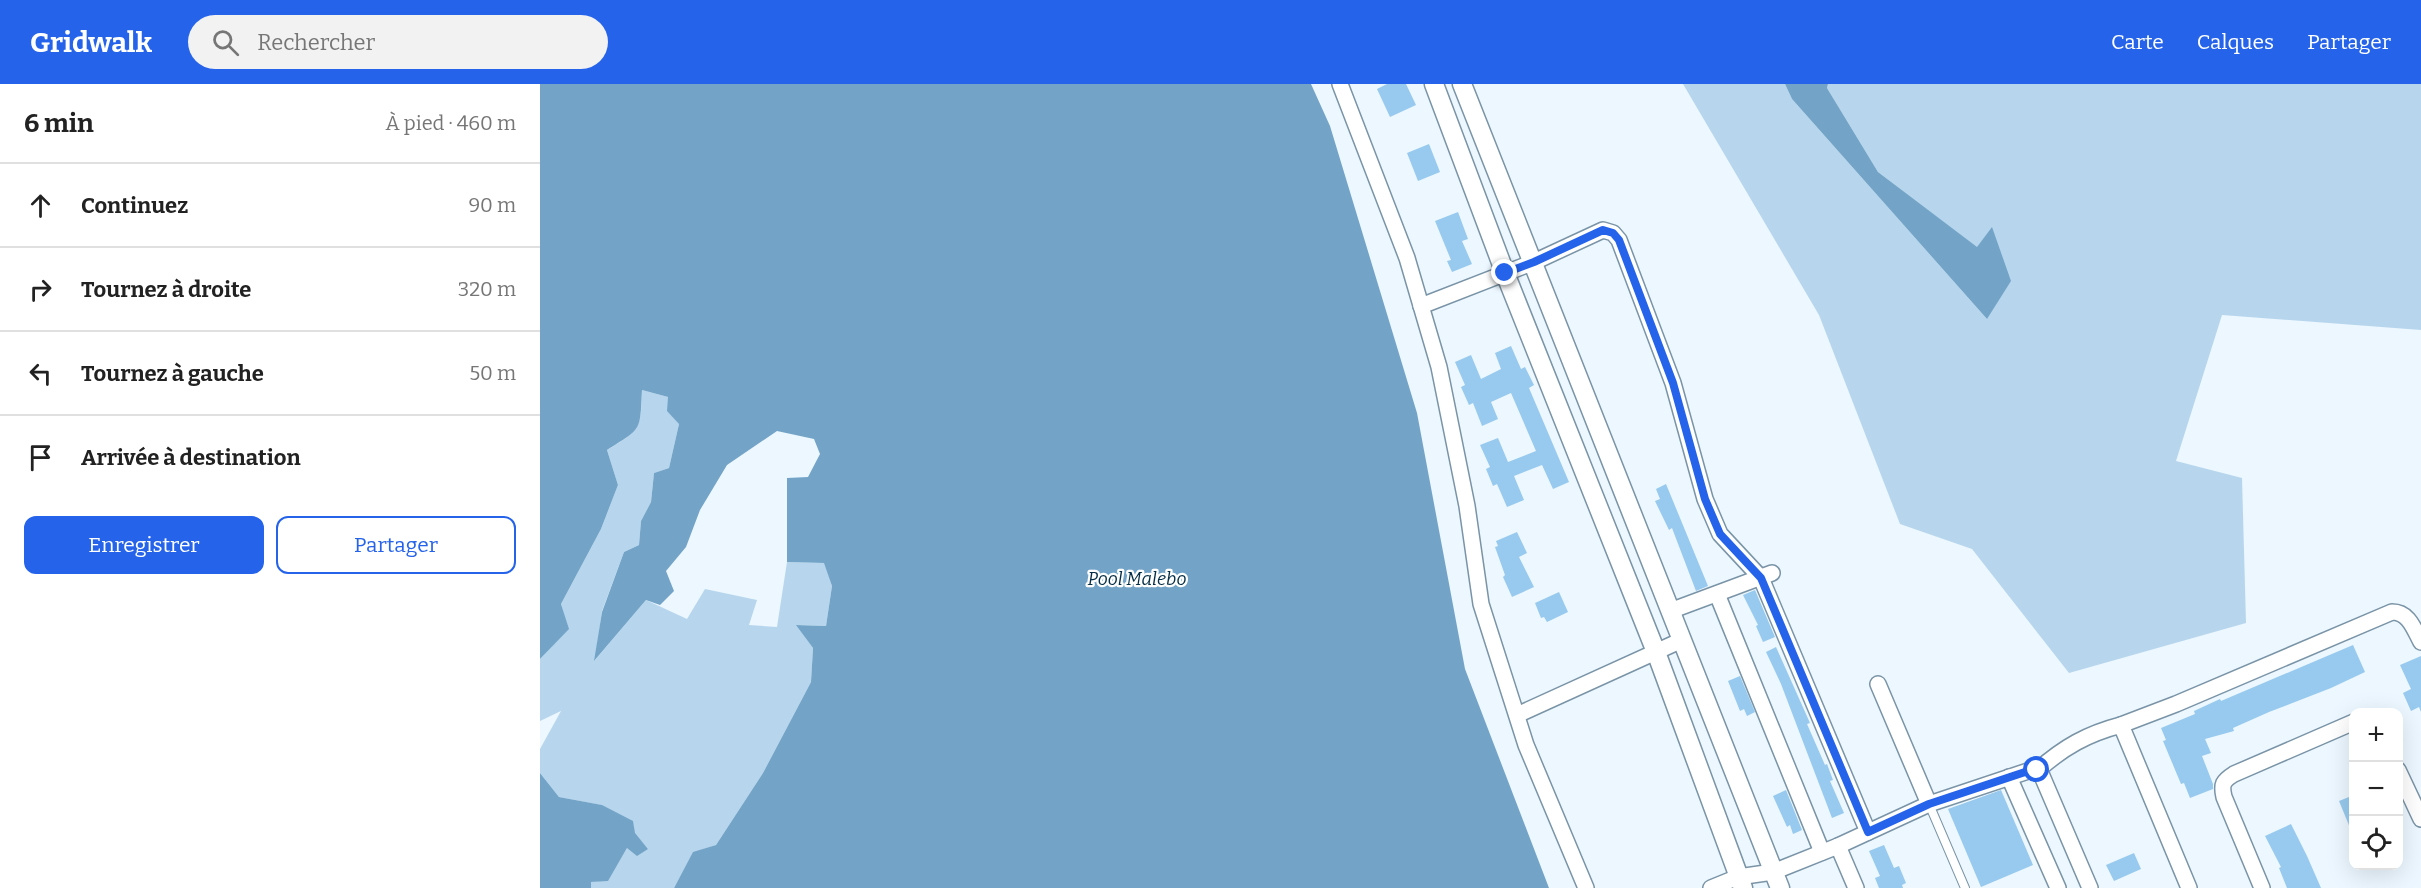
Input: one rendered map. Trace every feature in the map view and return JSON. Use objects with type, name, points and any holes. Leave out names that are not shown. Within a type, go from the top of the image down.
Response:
[{"type":"street","points":[[1340,84],[1407,258],[1439,368],[1467,506],[1481,604],[1526,745],[1586,888]]},
{"type":"street","points":[[1434,84],[1505,273],[1656,652],[1741,882]]},
{"type":"street","points":[[1462,84],[1777,880]]},
{"type":"street","points":[[1421,306],[1534,262],[1603,230],[1613,233],[1619,240],[1673,383],[1705,499],[1720,534],[1766,576],[1868,832]]},
{"type":"street","points":[[1670,611],[1766,576]]},
{"type":"street","points":[[1718,594],[1822,852]]},
{"type":"street","points":[[1711,888],[1741,882],[1777,880],[1822,852],[1929,804],[2037,770],[2067,746],[2098,731],[2176,704],[2392,612],[2406,616],[2421,642]]},
{"type":"street","points":[[1517,715],[1682,640]]},
{"type":"street","points":[[1878,684],[1929,804]]},
{"type":"street","points":[[2121,724],[2189,888]]},
{"type":"street","points":[[2262,888],[2224,797],[2222,787],[2224,780],[2349,724]]},
{"type":"street","points":[[2037,770],[2042,776],[2090,888]]},
{"type":"street","points":[[2009,777],[2058,888]]},
{"type":"street","points":[[2403,781],[2421,819]]},
{"type":"street","points":[[1838,846],[1856,888]]},
{"type":"lane","points":[[1929,804],[1965,888]]},
{"type":"shaded area","points":[[1683,84],[1785,84],[1792,99],[1987,319],[1992,228],[1977,248],[1878,172],[1827,88],[1828,84],[2421,84],[2421,330],[2222,315],[2176,461],[2242,478],[2246,623],[2069,673],[1972,549],[1900,524],[1819,315]]},
{"type":"shaded area","points":[[642,390],[668,397],[679,424],[669,468],[654,473],[651,502],[641,521],[639,545],[624,552],[602,611],[595,660],[646,600],[687,619],[705,589],[757,600],[749,625],[777,627],[787,562],[825,563],[832,586],[826,626],[797,625],[813,648],[811,682],[763,773],[716,845],[693,853],[674,888],[591,888],[591,882],[608,880],[627,848],[648,849],[634,833],[601,805],[559,797],[540,773],[540,749],[561,711],[540,721],[540,659],[568,629],[561,604],[601,529],[618,485],[607,450],[626,438],[636,427],[641,413]]},
{"type":"water","name":"Pool Malebo","points":[[540,84],[1311,84],[1330,126],[1417,413],[1465,669],[1549,888],[674,888],[693,852],[716,845],[763,773],[811,682],[813,648],[796,625],[826,626],[832,586],[824,563],[787,562],[787,478],[808,477],[820,454],[814,439],[777,431],[727,465],[700,510],[686,547],[666,571],[674,591],[660,605],[646,600],[594,661],[602,612],[624,552],[639,545],[641,521],[651,502],[654,473],[669,468],[679,424],[667,411],[668,397],[642,390],[641,414],[637,428],[607,450],[618,485],[601,529],[561,604],[569,629],[540,659]]},
{"type":"water","points":[[1785,84],[1828,84],[1827,88],[1878,172],[1977,247],[1992,227],[2011,281],[1987,319],[1792,99]]},
{"type":"water","points":[[540,773],[559,797],[602,805],[633,821],[635,833],[648,849],[637,856],[627,848],[608,881],[591,882],[591,888],[540,888]]},
{"type":"building","points":[[1387,84],[1406,84],[1416,105],[1390,117],[1377,89]]},
{"type":"building","points":[[1429,144],[1440,172],[1418,181],[1407,153]]},
{"type":"building","points":[[1458,212],[1468,239],[1462,241],[1472,264],[1452,272],[1447,261],[1451,260],[1435,221]]},
{"type":"building","points":[[1511,346],[1521,369],[1525,367],[1534,385],[1529,388],[1569,482],[1553,489],[1542,465],[1514,476],[1524,500],[1507,507],[1497,484],[1493,486],[1486,469],[1490,467],[1480,445],[1498,438],[1508,462],[1536,451],[1511,393],[1491,402],[1498,419],[1482,426],[1473,403],[1469,405],[1461,387],[1465,385],[1455,362],[1471,355],[1481,379],[1501,369],[1495,353]]},
{"type":"building","points":[[1666,484],[1708,586],[1696,591],[1672,528],[1669,530],[1655,501],[1660,499],[1656,489]]},
{"type":"building","points":[[1517,532],[1527,553],[1519,557],[1534,587],[1512,597],[1503,577],[1505,575],[1495,547],[1498,546],[1496,541]]},
{"type":"building","points":[[1755,590],[1775,637],[1763,642],[1756,626],[1758,625],[1743,595]]},
{"type":"building","points":[[1559,592],[1568,612],[1547,622],[1544,617],[1541,618],[1535,603]]},
{"type":"building","points":[[2353,645],[2365,672],[2233,728],[2234,731],[2205,739],[2211,753],[2202,756],[2213,789],[2190,798],[2184,783],[2181,784],[2163,741],[2166,740],[2161,728],[2195,714],[2194,711],[2220,699],[2221,701]]},
{"type":"building","points":[[1776,647],[1810,723],[1807,724],[1825,765],[1827,764],[1833,780],[1830,781],[1844,813],[1832,818],[1781,684],[1766,652]]},
{"type":"building","points":[[2421,656],[2421,712],[2419,707],[2411,711],[2403,693],[2411,689],[2400,665]]},
{"type":"building","points":[[1740,676],[1755,712],[1747,716],[1744,709],[1740,711],[1728,681]]},
{"type":"building","points":[[1786,790],[1802,830],[1793,834],[1790,825],[1787,827],[1773,796]]},
{"type":"building","points":[[2001,790],[2033,865],[1981,887],[1948,809]]},
{"type":"building","points":[[2349,797],[2349,825],[2339,801]]},
{"type":"building","points":[[2291,824],[2321,888],[2287,888],[2279,868],[2281,867],[2265,836]]},
{"type":"building","points":[[1884,845],[1894,868],[1899,866],[1906,883],[1902,885],[1903,888],[1879,888],[1875,878],[1880,876],[1869,851]]},
{"type":"building","points":[[2134,853],[2141,869],[2114,881],[2106,865]]},
{"type":"route","points":[[1505,273],[1603,230],[1613,233],[1619,240],[1673,383],[1705,499],[1720,534],[1761,578],[1868,832],[1929,804],[2034,769],[2037,770]]}]
